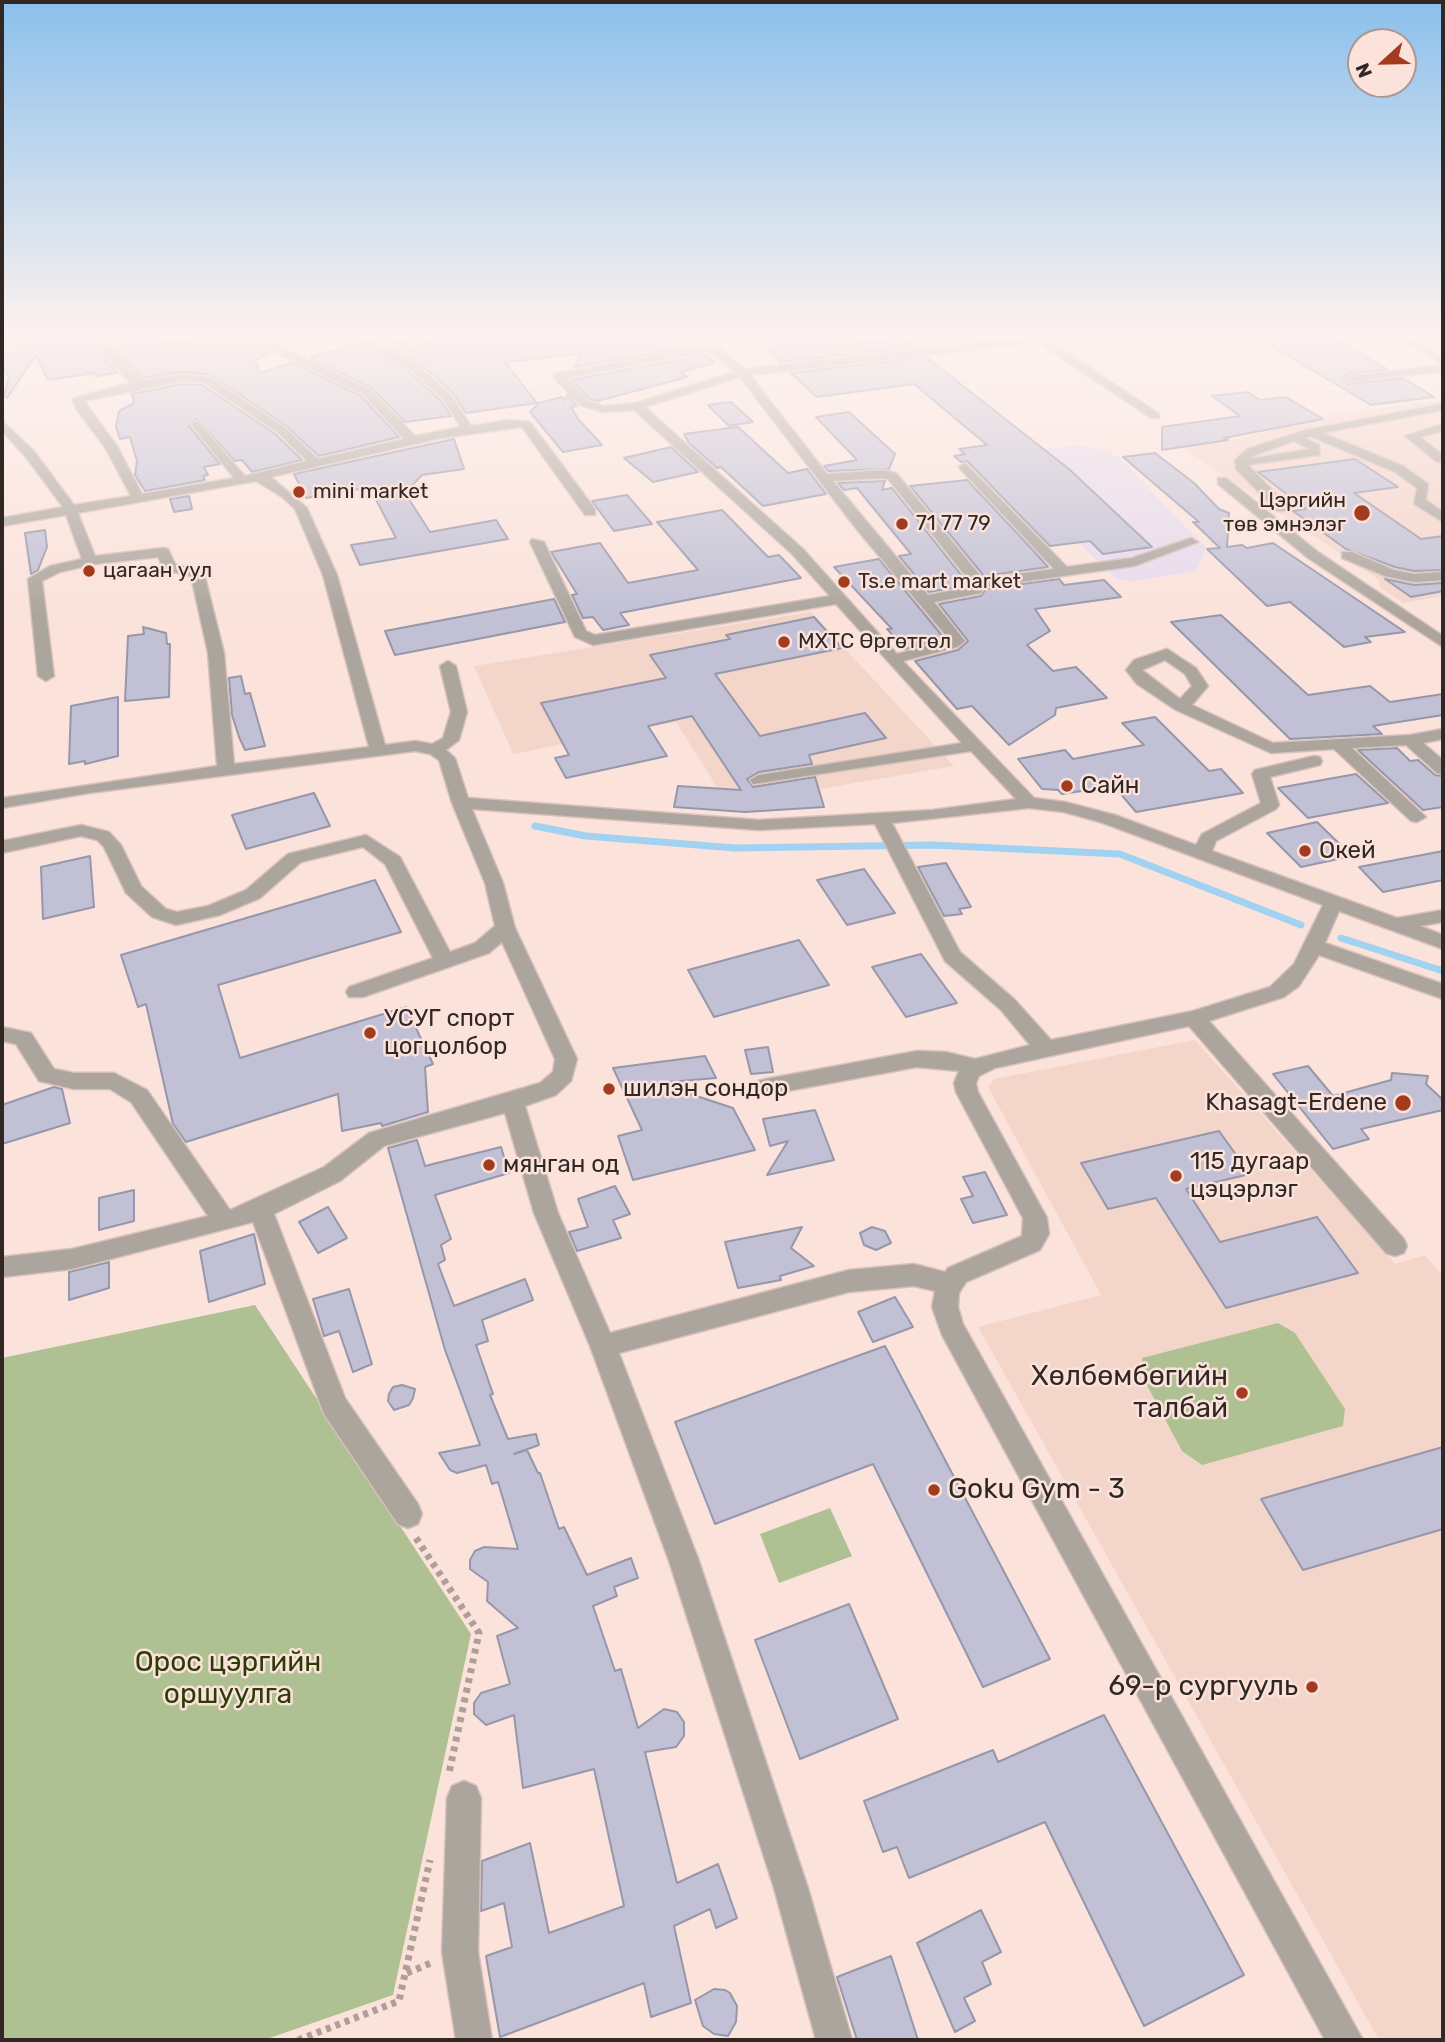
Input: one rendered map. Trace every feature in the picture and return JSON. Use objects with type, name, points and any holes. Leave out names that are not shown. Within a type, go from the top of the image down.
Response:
[{"type":"street","points":[[6,428],[29,453],[71,510],[90,561]]},
{"type":"street","points":[[97,428],[111,446],[139,499]]},
{"type":"street","points":[[201,428],[249,479]]},
{"type":"street","points":[[279,428],[317,464]]},
{"type":"street","points":[[401,428],[412,440]]},
{"type":"street","points":[[2,522],[249,479],[466,428]]},
{"type":"street","points":[[529,428],[590,512]]},
{"type":"street","points":[[662,428],[798,552],[973,746],[1029,803]]},
{"type":"street","points":[[786,428],[863,528],[927,600],[957,641],[894,659]]},
{"type":"street","points":[[1282,508],[1242,469],[1241,460],[1251,453],[1310,432],[1330,428]]},
{"type":"street","points":[[1356,432],[1383,428]]},
{"type":"street","points":[[1441,459],[1411,436],[1442,428]]},
{"type":"street","points":[[1310,432],[1399,469],[1424,487],[1411,505]]},
{"type":"street","points":[[1241,463],[1316,452],[1315,448],[1295,438]]},
{"type":"street","points":[[965,467],[1065,573]]},
{"type":"street","points":[[825,478],[883,474],[892,476],[979,584]]},
{"type":"street","points":[[249,479],[264,478],[301,508],[330,575],[378,750]]},
{"type":"street","points":[[1222,481],[1312,555],[1443,643]]},
{"type":"street","points":[[1411,505],[1443,518]]},
{"type":"street","points":[[1411,505],[1433,529],[1443,532]]},
{"type":"street","points":[[979,584],[1134,562],[1191,541]]},
{"type":"street","points":[[537,542],[580,634],[593,640],[840,599]]},
{"type":"street","points":[[46,676],[35,579],[55,569],[90,561],[163,552],[169,567],[197,573],[216,653],[226,770]]},
{"type":"street","points":[[1347,555],[1390,573],[1414,578],[1443,576]]},
{"type":"street","points":[[927,600],[976,590],[979,584]]},
{"type":"street","points":[[435,750],[451,740],[459,712],[448,666]]},
{"type":"street","points":[[1182,707],[1271,748],[1410,740],[1443,734]]},
{"type":"street","points":[[1410,740],[1443,769]]},
{"type":"street","points":[[1339,745],[1416,817]]},
{"type":"street","points":[[2,803],[89,788],[378,750],[415,746],[435,750],[447,758],[461,803],[494,883],[505,928],[567,1063],[555,1084],[513,1102],[377,1139],[332,1174],[260,1210],[225,1222],[72,1259],[2,1267]]},
{"type":"street","points":[[759,780],[973,746]]},
{"type":"street","points":[[1202,853],[1208,838],[1270,804],[1261,774],[1314,761]]},
{"type":"street","points":[[461,803],[732,825],[933,815],[1029,803],[1091,813],[1335,900],[1443,942]]},
{"type":"street","points":[[880,817],[952,956],[1008,1005],[1046,1049]]},
{"type":"street","points":[[2,847],[81,830],[103,836],[112,845],[133,889],[159,913],[176,919],[213,911],[253,894],[295,858],[366,841],[393,861],[445,961]]},
{"type":"street","points":[[766,1087],[917,1059],[946,1060],[974,1067],[1194,1018],[1283,989],[1296,977],[1335,900]]},
{"type":"street","points":[[1398,924],[1443,916]]},
{"type":"street","points":[[356,992],[482,948],[505,928]]},
{"type":"street","points":[[1314,946],[1443,992]]},
{"type":"street","points":[[1194,1018],[1395,1247]]},
{"type":"street","points":[[2,1034],[23,1038],[47,1075],[74,1081],[114,1081],[139,1097],[225,1222]]},
{"type":"street","points":[[974,1067],[967,1074],[965,1088],[1035,1218],[1037,1234],[1026,1246],[966,1269],[950,1284],[945,1307],[951,1327],[1345,2040]]},
{"type":"street","points":[[513,1102],[547,1213],[603,1346],[689,1574],[791,1888],[834,2040]]},
{"type":"street","points":[[260,1210],[334,1405],[408,1514]]},
{"type":"street","points":[[603,1346],[849,1281],[914,1275],[950,1284]]},
{"type":"street","points":[[455,1791],[460,1952],[474,2040]]},
{"type":"path","points":[[408,1514],[414,1535],[479,1633],[455,1791]]},
{"type":"path","points":[[298,2040],[400,2001],[432,1852]]},
{"type":"shaded area","name":"Цэргийн төв эмнэлэг","points":[[1275,428],[1443,428],[1443,596],[1403,603],[1380,587],[1379,580],[1182,447],[1244,438]]},
{"type":"shaded area","points":[[1078,445],[1107,450],[1120,458],[1206,548],[1196,571],[1135,581],[1116,579],[989,455]]},
{"type":"shaded area","points":[[811,612],[954,766],[797,793],[740,792],[717,787],[676,722],[513,754],[474,666]]},
{"type":"shaded area","name":"69-р сургууль","points":[[1195,1040],[1395,1264],[1425,1255],[1443,1276],[1443,2040],[1379,2040],[978,1327],[1101,1295],[988,1087],[994,1079]]},
{"type":"green space","name":"Орос цэргийн оршуулга","points":[[255,1305],[471,1634],[393,1995],[264,2040],[2,2040],[2,1358]]},
{"type":"green space","name":"Хөлбөмбөгийн талбай","points":[[1278,1323],[1295,1333],[1345,1409],[1343,1426],[1202,1465],[1182,1451],[1142,1376],[1142,1358]]},
{"type":"green space","points":[[830,1508],[852,1556],[779,1583],[760,1534]]},
{"type":"building","points":[[116,428],[191,428],[220,464],[204,467],[208,475],[203,476],[205,480],[145,491],[135,475],[137,461],[130,437],[120,439]]},
{"type":"building","points":[[205,428],[267,428],[302,460],[252,472],[242,460],[235,461]]},
{"type":"building","points":[[289,428],[391,428],[399,437],[319,456]]},
{"type":"building","points":[[543,428],[587,428],[602,445],[563,452]]},
{"type":"building","points":[[739,428],[788,473],[807,469],[826,494],[763,506],[721,467],[717,468],[689,443],[684,434]]},
{"type":"building","points":[[827,428],[867,428],[895,454],[889,469],[828,471],[824,466],[857,460]]},
{"type":"building","points":[[967,428],[1017,428],[1069,469],[1152,547],[1103,554],[1090,541],[1050,546],[967,461],[961,462],[954,456],[965,454],[959,449],[987,445]]},
{"type":"building","points":[[1162,428],[1275,428],[1224,438],[1228,440],[1162,450]]},
{"type":"building","points":[[454,439],[464,469],[422,475],[405,493],[430,532],[496,520],[508,539],[360,565],[351,545],[396,538],[373,494],[356,489],[306,498],[294,474]]},
{"type":"building","points":[[671,447],[698,472],[653,482],[624,458]]},
{"type":"building","points":[[1155,453],[1194,483],[1219,509],[1229,513],[1227,547],[1242,545],[1247,548],[1273,543],[1405,632],[1365,637],[1371,642],[1344,647],[1290,602],[1267,606],[1207,549],[1220,548],[1193,522],[1199,522],[1123,457]]},
{"type":"building","points":[[1355,459],[1398,487],[1354,493],[1421,539],[1443,536],[1443,570],[1414,571],[1395,567],[1346,549],[1293,511],[1306,509],[1258,472]]},
{"type":"building","points":[[967,480],[1048,567],[984,576],[910,486]]},
{"type":"building","name":"71 77 79","points":[[885,481],[882,490],[892,488],[969,585],[929,592],[899,556],[911,554],[857,488],[844,490],[838,483]]},
{"type":"building","points":[[627,495],[652,524],[614,531],[592,501]]},
{"type":"building","points":[[189,496],[192,509],[174,512],[170,499]]},
{"type":"building","points":[[722,510],[768,557],[779,555],[801,578],[620,613],[629,625],[603,630],[593,617],[583,618],[572,595],[577,594],[551,552],[600,543],[628,583],[698,570],[657,522]]},
{"type":"building","points":[[45,530],[47,547],[38,570],[31,574],[25,533]]},
{"type":"building","points":[[879,559],[944,638],[905,649],[887,629],[892,629],[834,567]]},
{"type":"building","points":[[1059,579],[1064,585],[1104,580],[1121,597],[1035,609],[1050,631],[1027,645],[1053,671],[1076,667],[1107,698],[1056,708],[1055,715],[1009,745],[972,706],[957,709],[915,661],[958,650],[968,641],[939,604],[981,596],[986,589]]},
{"type":"building","points":[[1385,579],[1414,585],[1443,583],[1443,591],[1411,597]]},
{"type":"building","points":[[554,599],[565,622],[395,655],[385,631]]},
{"type":"building","points":[[1221,615],[1308,695],[1370,686],[1390,702],[1443,694],[1443,715],[1373,726],[1382,734],[1290,739],[1171,622]]},
{"type":"building","points":[[814,617],[842,648],[715,674],[760,736],[865,713],[886,738],[809,755],[812,764],[759,772],[747,779],[753,787],[815,777],[824,807],[745,812],[674,807],[678,786],[741,790],[692,716],[648,726],[667,756],[566,778],[555,758],[569,755],[541,703],[666,678],[650,655],[730,639],[726,635]]},
{"type":"building","points":[[143,627],[166,633],[167,644],[170,644],[169,697],[125,701],[128,636],[144,634]]},
{"type":"building","points":[[241,676],[245,694],[250,693],[265,746],[245,750],[232,715],[229,678]]},
{"type":"building","points":[[118,697],[118,756],[85,764],[85,761],[69,764],[71,706]]},
{"type":"building","points":[[1155,717],[1209,771],[1221,769],[1243,793],[1136,812],[1114,786],[1062,794],[1058,790],[1042,789],[1018,759],[1065,750],[1073,759],[1144,745],[1122,723]]},
{"type":"building","points":[[1397,748],[1410,761],[1418,760],[1435,775],[1443,776],[1443,807],[1423,810],[1358,750]]},
{"type":"building","points":[[1356,774],[1388,803],[1308,818],[1278,788]]},
{"type":"building","points":[[314,793],[330,826],[246,849],[232,815]]},
{"type":"building","points":[[1317,822],[1352,856],[1301,867],[1267,833]]},
{"type":"building","points":[[1443,851],[1443,880],[1383,892],[1359,867]]},
{"type":"building","points":[[90,856],[94,907],[43,919],[41,867]]},
{"type":"building","points":[[946,863],[971,907],[959,909],[962,914],[944,916],[918,867]]},
{"type":"building","points":[[864,869],[895,913],[847,925],[817,880]]},
{"type":"building","name":"УСУГ спорт цогцолбор","points":[[375,880],[401,932],[218,985],[240,1058],[406,1007],[433,1064],[425,1067],[428,1112],[382,1126],[381,1123],[342,1131],[338,1094],[186,1142],[173,1124],[146,1004],[138,1007],[121,955]]},
{"type":"building","points":[[799,940],[829,985],[714,1017],[688,970]]},
{"type":"building","points":[[921,954],[957,1003],[906,1017],[872,967]]},
{"type":"building","points":[[768,1047],[773,1072],[751,1074],[745,1050]]},
{"type":"building","points":[[705,1056],[716,1078],[657,1083],[733,1108],[755,1150],[633,1180],[618,1136],[642,1130],[613,1068]]},
{"type":"building","points":[[1308,1066],[1333,1096],[1391,1080],[1392,1073],[1428,1076],[1426,1084],[1443,1100],[1443,1110],[1361,1129],[1369,1139],[1333,1149],[1273,1074]]},
{"type":"building","points":[[54,1087],[62,1089],[70,1123],[2,1144],[2,1105]]},
{"type":"building","points":[[815,1110],[834,1160],[767,1175],[788,1141],[770,1146],[763,1119]]},
{"type":"building","points":[[1219,1131],[1250,1174],[1186,1189],[1220,1242],[1317,1217],[1358,1273],[1226,1308],[1156,1198],[1108,1209],[1081,1163]]},
{"type":"building","points":[[417,1140],[425,1166],[501,1147],[509,1173],[435,1195],[451,1239],[441,1245],[445,1260],[438,1264],[454,1306],[525,1279],[533,1300],[482,1320],[488,1341],[476,1345],[493,1394],[490,1395],[508,1439],[536,1434],[539,1445],[514,1454],[527,1450],[540,1473],[559,1529],[564,1527],[587,1575],[631,1558],[638,1578],[614,1587],[617,1596],[593,1606],[615,1671],[621,1669],[638,1728],[664,1709],[677,1712],[684,1722],[684,1736],[676,1747],[645,1752],[677,1883],[718,1864],[737,1918],[716,1928],[710,1909],[674,1926],[691,2003],[651,2017],[644,1983],[500,2037],[486,1956],[512,1947],[504,1903],[481,1911],[482,1861],[530,1843],[549,1933],[624,1906],[594,1769],[523,1788],[514,1715],[486,1725],[474,1714],[474,1703],[481,1693],[510,1684],[497,1636],[518,1628],[487,1601],[488,1582],[470,1569],[470,1560],[475,1551],[484,1547],[518,1549],[498,1482],[492,1484],[486,1465],[457,1473],[450,1470],[439,1453],[480,1445],[445,1350],[388,1148]]},
{"type":"building","points":[[985,1172],[1007,1215],[973,1223],[961,1199],[973,1196],[963,1177]]},
{"type":"building","points":[[615,1186],[630,1214],[613,1220],[621,1238],[577,1251],[569,1232],[588,1227],[578,1199]]},
{"type":"building","points":[[134,1190],[134,1221],[99,1230],[99,1198]]},
{"type":"building","points":[[328,1207],[347,1238],[318,1253],[299,1222]]},
{"type":"building","points":[[802,1227],[791,1248],[814,1266],[780,1276],[781,1280],[738,1288],[725,1242]]},
{"type":"building","points":[[872,1227],[885,1231],[891,1243],[876,1250],[864,1245],[860,1233]]},
{"type":"building","points":[[254,1234],[265,1284],[209,1302],[200,1251]]},
{"type":"building","points":[[109,1262],[109,1288],[69,1300],[69,1272]]},
{"type":"building","points":[[349,1289],[372,1364],[353,1372],[339,1331],[324,1336],[313,1299]]},
{"type":"building","points":[[895,1297],[913,1327],[873,1342],[858,1312]]},
{"type":"building","points":[[885,1346],[1050,1659],[983,1687],[873,1464],[715,1524],[675,1422]]},
{"type":"building","points":[[402,1385],[415,1389],[413,1398],[409,1405],[394,1410],[388,1401],[389,1394],[393,1387]]},
{"type":"building","points":[[1443,1447],[1443,1529],[1303,1570],[1261,1499]]},
{"type":"building","points":[[849,1604],[898,1719],[800,1759],[755,1640]]},
{"type":"building","points":[[1104,1715],[1244,1975],[1144,2026],[1045,1822],[909,1878],[897,1847],[883,1852],[864,1801],[993,1750],[998,1762]]},
{"type":"building","points":[[981,1910],[1001,1952],[982,1962],[991,1984],[964,1998],[975,2021],[955,2032],[917,1943]]},
{"type":"building","points":[[891,1956],[918,2040],[857,2040],[837,1977]]},
{"type":"building","points":[[714,1989],[730,1993],[737,2006],[736,2022],[728,2036],[714,2034],[703,2026],[695,2000]]},
{"type":"waterway","points":[[535,826],[586,836],[735,848],[933,845],[1120,854],[1301,925]]},
{"type":"waterway","points":[[1341,938],[1443,971]]},
{"type":"place","name":"mini market","points":[[299,492]]},
{"type":"place","name":"Цэргийн төв эмнэлэг","points":[[1362,513]]},
{"type":"place","name":"71 77 79","points":[[902,524]]},
{"type":"place","name":"цагаан уул","points":[[89,571]]},
{"type":"place","name":"Ts.e mart market","points":[[844,582]]},
{"type":"place","name":"МХТС Өргөтгөл","points":[[784,642]]},
{"type":"place","name":"Сайн","points":[[1067,786]]},
{"type":"place","name":"Окей","points":[[1305,851]]},
{"type":"place","name":"УСУГ спорт цогцолбор","points":[[370,1033]]},
{"type":"place","name":"шилэн сондор","points":[[609,1089]]},
{"type":"place","name":"Khasagt-Erdene","points":[[1403,1103]]},
{"type":"place","name":"мянган од","points":[[489,1165]]},
{"type":"place","name":"115 дугаар цэцэрлэг","points":[[1176,1176]]},
{"type":"place","name":"Хөлбөмбөгийн талбай","points":[[1242,1393]]},
{"type":"place","name":"Goku Gym - 3","points":[[934,1490]]},
{"type":"place","name":"69-р сургууль","points":[[1312,1687]]}]
